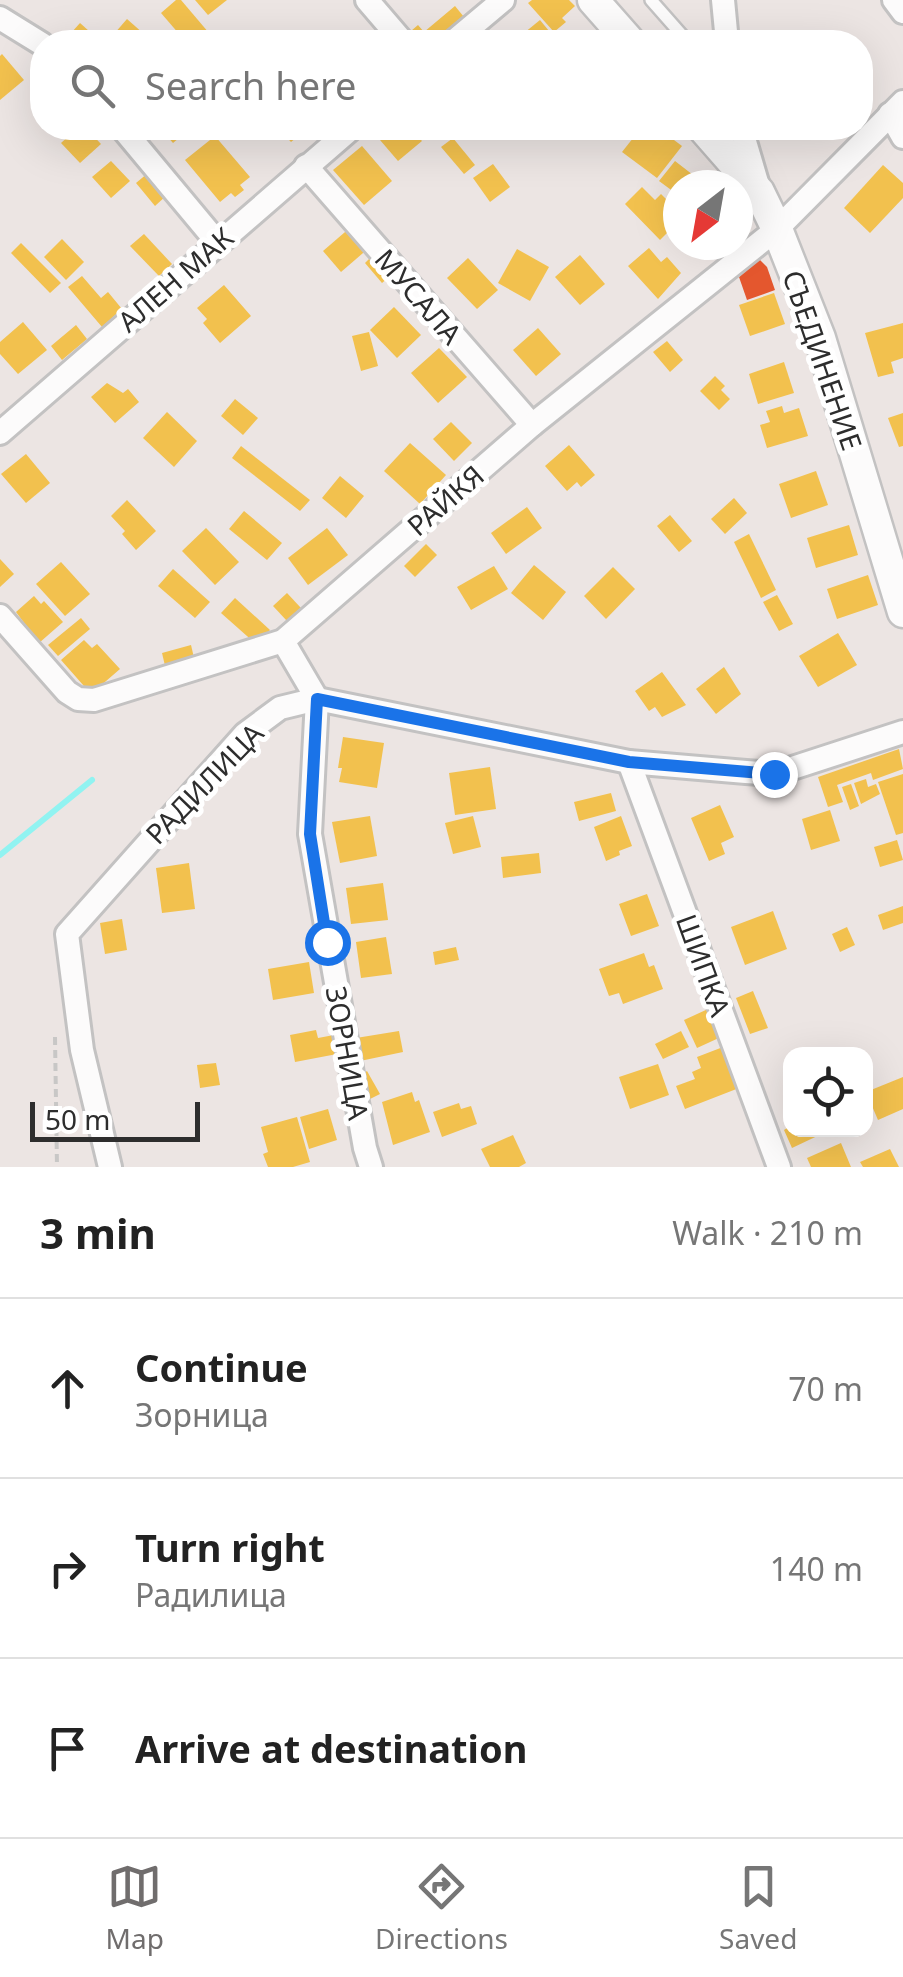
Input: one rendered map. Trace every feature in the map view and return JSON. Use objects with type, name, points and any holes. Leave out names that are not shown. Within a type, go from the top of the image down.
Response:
[{"type":"street","points":[[367,0],[393,30]]},
{"type":"street","points":[[467,30],[503,0]]},
{"type":"street","points":[[593,0],[619,30]]},
{"type":"street","points":[[723,0],[726,30]]},
{"type":"street","points":[[894,0],[903,12]]},
{"type":"street","points":[[0,18],[30,37]]},
{"type":"street","points":[[897,108],[903,137]]},
{"type":"street","name":"РАЙКЯ","points":[[873,132],[897,108]]},
{"type":"street","points":[[132,140],[217,242]]},
{"type":"street","name":"АЛЕН МАК","points":[[0,433],[337,140]]},
{"type":"street","name":"СЪЕДИНЕНИЕ","points":[[714,140],[760,192],[777,229],[820,338],[903,611]]},
{"type":"street","points":[[745,140],[760,192]]},
{"type":"street","name":"РАЙКЯ","points":[[0,616],[67,692],[94,700],[283,641],[532,425],[777,229],[865,140]]},
{"type":"street","name":"МУСАЛА","points":[[306,166],[532,425]]},
{"type":"street","points":[[283,641],[317,699],[629,762],[774,774],[903,732]]},
{"type":"street","name":"РАДИЛИЦА","points":[[110,1167],[82,1050],[66,934],[245,734],[280,708],[317,699]]},
{"type":"street","name":"ЗОРНИЦА","points":[[317,699],[310,834],[358,1110],[372,1167]]},
{"type":"street","name":"ШИПКА","points":[[629,762],[779,1167]]},
{"type":"lane","points":[[651,0],[677,30]]},
{"type":"path","points":[[56,1026],[57,1167]]},
{"type":"building: Homes","points":[[181,0],[206,30],[176,30],[161,13]]},
{"type":"building: Homes","points":[[195,0],[227,0],[208,15]]},
{"type":"building: Homes","points":[[569,0],[575,6],[562,18],[566,22],[552,30],[528,3]]},
{"type":"building: Homes","points":[[455,6],[468,22],[458,30],[426,30]]},
{"type":"building: Homes","points":[[127,19],[139,30],[117,30]]},
{"type":"building: Homes","points":[[540,20],[548,30],[528,30]]},
{"type":"building: Homes","points":[[0,56],[24,80],[0,100]]},
{"type":"building: Homes","points":[[97,140],[101,144],[80,163],[61,143]]},
{"type":"building: Homes","points":[[210,140],[218,140],[250,177],[240,185],[244,190],[235,197],[231,193],[220,202],[185,160]]},
{"type":"building: Homes","points":[[380,140],[421,140],[422,141],[398,161]]},
{"type":"building: Homes","points":[[455,140],[475,165],[464,174],[441,147]]},
{"type":"building: Homes","points":[[632,140],[674,140],[682,146],[657,178],[622,152]]},
{"type":"building: Homes","points":[[362,146],[392,181],[364,205],[333,170]]},
{"type":"building: Homes","points":[[111,161],[130,181],[111,198],[92,177]]},
{"type":"building: Homes","points":[[675,161],[687,170],[668,170]]},
{"type":"building: Homes","points":[[493,164],[510,187],[490,202],[473,178]]},
{"type":"building: Homes","points":[[883,165],[903,183],[903,198],[870,233],[844,208]]},
{"type":"building: Homes","points":[[148,173],[167,195],[155,206],[136,183]]},
{"type":"building: Homes","points":[[642,187],[655,200],[661,194],[663,237],[660,240],[625,204]]},
{"type":"building: Homes","points":[[352,226],[370,247],[341,272],[323,251]]},
{"type":"building: Homes","points":[[144,234],[172,264],[159,276],[130,246]]},
{"type":"building: Homes","points":[[62,239],[84,262],[66,280],[44,257]]},
{"type":"building: Homes","points":[[21,243],[61,283],[50,293],[11,253]]},
{"type":"building: Homes","points":[[649,248],[661,262],[670,260],[681,273],[658,299],[628,266]]},
{"type":"building: Homes","points":[[517,249],[549,267],[530,301],[498,283]]},
{"type":"building: Homes","points":[[375,253],[394,273],[382,283],[365,263]]},
{"type":"building: Homes","points":[[580,255],[605,284],[580,305],[555,277]]},
{"type":"building: Homes","points":[[468,258],[498,290],[477,309],[447,278]]},
{"type":"building: Homes","points":[[82,276],[101,298],[108,292],[122,309],[102,327],[68,287]]},
{"type":"building: Homes","points":[[224,285],[251,316],[220,343],[203,323],[207,319],[197,308]]},
{"type":"building: Homes","points":[[774,293],[785,324],[750,336],[739,305]]},
{"type":"building: Homes","points":[[394,307],[421,335],[397,358],[370,330]]},
{"type":"building: Homes","points":[[23,322],[47,350],[18,374],[0,354],[0,342]]},
{"type":"building: Homes","points":[[903,323],[903,358],[891,362],[894,373],[878,377],[865,333]]},
{"type":"building: Homes","points":[[76,325],[87,339],[62,360],[51,346]]},
{"type":"building: Homes","points":[[538,328],[561,354],[536,376],[513,350]]},
{"type":"building: Homes","points":[[369,332],[378,366],[361,371],[352,336]]},
{"type":"building: Homes","points":[[667,341],[683,360],[670,372],[653,352]]},
{"type":"building: Homes","points":[[439,348],[467,377],[438,403],[411,373]]},
{"type":"building: Homes","points":[[784,362],[794,393],[758,404],[749,374]]},
{"type":"building: Homes","points":[[715,376],[730,399],[719,410],[700,391]]},
{"type":"building: Homes","points":[[107,383],[123,393],[128,389],[139,402],[115,423],[91,397]]},
{"type":"building: Homes","points":[[235,399],[258,418],[243,435],[221,416]]},
{"type":"building: Homes","points":[[782,406],[784,413],[799,408],[808,436],[767,448],[760,425],[770,422],[766,411]]},
{"type":"building: Homes","points":[[167,412],[197,441],[174,467],[143,438]]},
{"type":"building: Homes","points":[[903,413],[903,446],[899,447],[888,418]]},
{"type":"building: Homes","points":[[451,422],[472,443],[454,461],[433,439]]},
{"type":"building: Homes","points":[[410,443],[446,475],[420,504],[384,471]]},
{"type":"building: Homes","points":[[569,445],[595,475],[581,487],[577,482],[567,491],[545,466]]},
{"type":"building: Homes","points":[[241,446],[310,500],[300,511],[232,458]]},
{"type":"building: Homes","points":[[26,454],[50,483],[26,503],[1,474]]},
{"type":"building: Homes","points":[[816,471],[828,505],[791,518],[779,484]]},
{"type":"building: Homes","points":[[340,476],[364,496],[346,518],[322,498]]},
{"type":"building: Homes","points":[[734,498],[747,513],[725,534],[711,519]]},
{"type":"building: Homes","points":[[127,500],[156,531],[136,550],[111,516]]},
{"type":"building: Homes","points":[[527,507],[542,528],[506,554],[491,533]]},
{"type":"building: Homes","points":[[244,511],[282,543],[267,560],[229,529]]},
{"type":"building: Homes","points":[[670,515],[692,541],[679,552],[657,526]]},
{"type":"building: Homes","points":[[849,525],[858,555],[816,568],[807,538]]},
{"type":"building: Homes","points":[[206,528],[239,562],[215,585],[182,551]]},
{"type":"building: Homes","points":[[327,528],[348,555],[308,585],[288,558]]},
{"type":"building: Homes","points":[[749,534],[776,590],[761,598],[734,542]]},
{"type":"building: Homes","points":[[426,544],[437,555],[415,577],[404,566]]},
{"type":"building: Homes","points":[[0,559],[14,574],[0,587]]},
{"type":"building: Homes","points":[[61,562],[90,594],[65,616],[36,584]]},
{"type":"building: Homes","points":[[534,565],[566,592],[543,620],[511,593]]},
{"type":"building: Homes","points":[[494,566],[508,589],[471,610],[457,587]]},
{"type":"building: Homes","points":[[613,567],[635,589],[606,619],[584,596]]},
{"type":"building: Homes","points":[[173,569],[210,602],[195,618],[158,586]]},
{"type":"building: Homes","points":[[868,575],[878,605],[837,619],[827,589]]},
{"type":"building: Homes","points":[[287,593],[301,608],[287,621],[273,606]]},
{"type":"building: Homes","points":[[777,595],[793,624],[779,631],[763,602]]},
{"type":"building: Homes","points":[[34,596],[63,622],[39,643],[16,612]]},
{"type":"building: Homes","points":[[235,598],[270,630],[257,645],[221,613]]},
{"type":"building: Homes","points":[[81,618],[90,629],[58,656],[48,645]]},
{"type":"building: Homes","points":[[838,633],[857,665],[818,687],[799,656]]},
{"type":"building: Homes","points":[[84,640],[92,648],[97,644],[120,669],[91,694],[61,660]]},
{"type":"building: Homes","points":[[191,645],[195,662],[166,670],[162,653]]},
{"type":"building: Homes","points":[[724,667],[741,694],[716,714],[696,689]]},
{"type":"building: Homes","points":[[662,672],[686,705],[662,717],[655,707],[649,711],[635,691]]},
{"type":"building: Homes","points":[[343,737],[384,743],[377,788],[339,782]]},
{"type":"building: Homes","points":[[899,749],[903,769],[873,780],[871,773],[837,785],[843,802],[828,807],[818,777]]},
{"type":"building: Homes","points":[[490,767],[496,809],[455,815],[449,773]]},
{"type":"building: Homes","points":[[903,774],[903,833],[896,835],[878,782]]},
{"type":"building: Homes","points":[[866,779],[868,787],[876,784],[880,794],[861,804],[854,783]]},
{"type":"building: Homes","points":[[851,784],[859,806],[850,810],[842,787]]},
{"type":"building: Homes","points":[[611,793],[616,811],[579,821],[574,802]]},
{"type":"building: Homes","points":[[720,805],[734,837],[721,843],[725,854],[709,861],[691,818]]},
{"type":"building: Homes","points":[[830,810],[840,841],[811,850],[802,819]]},
{"type":"building: Homes","points":[[370,816],[377,856],[340,863],[332,822]]},
{"type":"building: Homes","points":[[473,816],[481,847],[453,854],[445,823]]},
{"type":"building: Homes","points":[[621,816],[632,846],[606,861],[594,827]]},
{"type":"building: Homes","points":[[897,840],[903,860],[880,867],[874,847]]},
{"type":"building: Homes","points":[[539,853],[541,873],[503,878],[501,857]]},
{"type":"building: Homes","points":[[189,863],[195,909],[162,913],[156,868]]},
{"type":"building: Homes","points":[[383,883],[388,920],[351,924],[346,888]]},
{"type":"building: Homes","points":[[647,894],[659,926],[631,936],[619,904]]},
{"type":"building: Homes","points":[[903,906],[903,923],[883,930],[878,915]]},
{"type":"building: Homes","points":[[773,911],[787,949],[745,965],[731,927]]},
{"type":"building: Homes","points":[[122,919],[127,950],[105,954],[100,923]]},
{"type":"building: Homes","points":[[847,927],[855,945],[840,952],[832,934]]},
{"type":"building: Homes","points":[[386,937],[392,974],[361,978],[356,942]]},
{"type":"building: Homes","points":[[456,947],[459,960],[435,965],[433,952]]},
{"type":"building: Homes","points":[[644,953],[649,967],[654,965],[663,989],[623,1004],[619,993],[609,996],[599,969]]},
{"type":"building: Homes","points":[[309,962],[314,993],[273,1000],[268,969]]},
{"type":"building: Homes","points":[[753,991],[768,1028],[750,1034],[736,998]]},
{"type":"building: Homes","points":[[708,1009],[721,1037],[697,1048],[684,1020]]},
{"type":"building: Homes","points":[[316,1030],[318,1038],[334,1035],[337,1054],[295,1062],[290,1035]]},
{"type":"building: Homes","points":[[399,1031],[403,1052],[360,1061],[356,1038]]},
{"type":"building: Homes","points":[[681,1031],[689,1047],[663,1059],[655,1044]]},
{"type":"building: Homes","points":[[723,1047],[739,1088],[685,1109],[676,1086],[695,1079],[692,1072],[701,1068],[697,1057]]},
{"type":"building: Homes","points":[[216,1063],[220,1085],[200,1088],[197,1065]]},
{"type":"building: Homes","points":[[658,1064],[669,1095],[630,1109],[619,1077]]},
{"type":"building: Homes","points":[[367,1071],[380,1094],[370,1099],[358,1077]]},
{"type":"building: Homes","points":[[903,1077],[903,1109],[878,1120],[873,1108],[873,1089]]},
{"type":"building: Homes","points":[[412,1092],[415,1102],[419,1100],[430,1132],[393,1145],[382,1102]]},
{"type":"building: Homes","points":[[459,1103],[461,1109],[471,1106],[477,1124],[442,1137],[433,1112]]},
{"type":"building: Homes","points":[[328,1109],[337,1140],[309,1149],[300,1117]]},
{"type":"building: Homes","points":[[297,1117],[310,1162],[268,1167],[261,1127]]},
{"type":"building: Homes","points":[[513,1135],[526,1163],[519,1167],[490,1167],[481,1149]]},
{"type":"building: Homes","points":[[787,1137],[815,1137],[792,1148]]},
{"type":"building: Homes","points":[[841,1143],[851,1167],[811,1167],[807,1158]]},
{"type":"building: Homes","points":[[890,1149],[899,1167],[863,1167],[860,1162]]},
{"type":"building: Shops","points":[[759,259],[767,267],[775,290],[747,300],[739,277]]},
{"type":"waterway","points":[[0,855],[92,780]]},
{"type":"route","points":[[327,942],[310,834],[317,699],[629,762],[774,774]]}]
